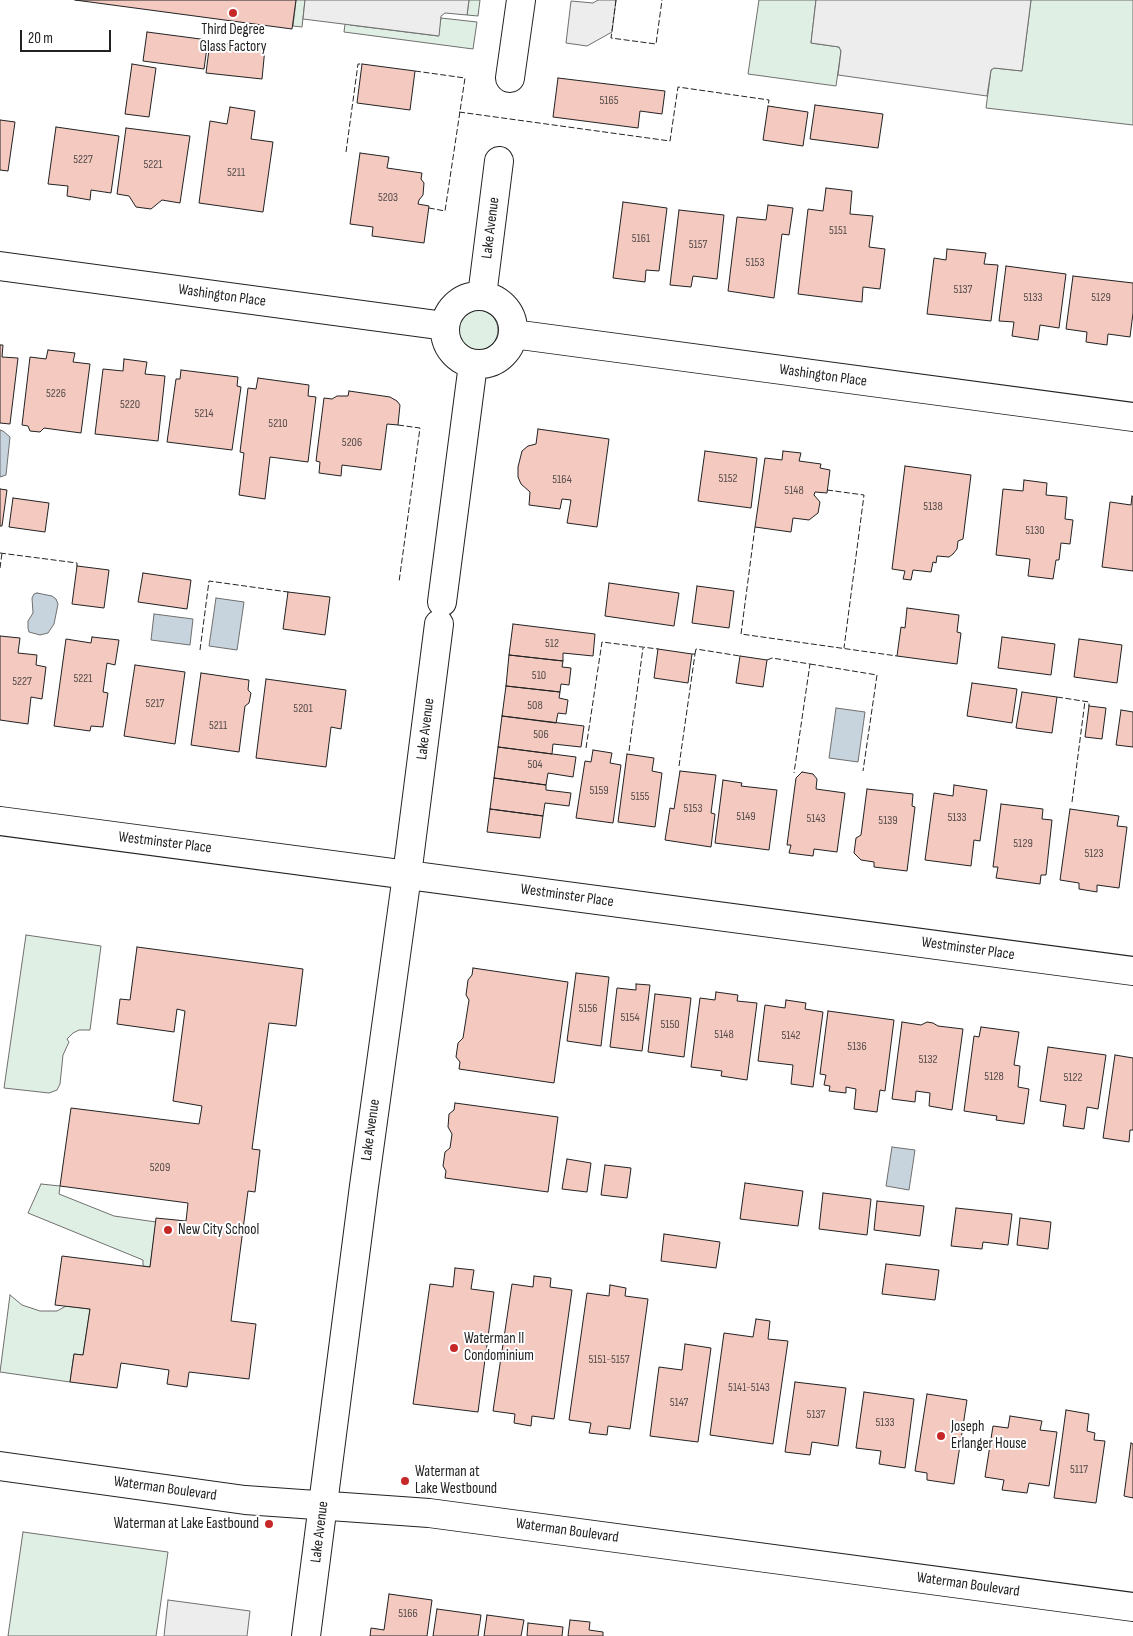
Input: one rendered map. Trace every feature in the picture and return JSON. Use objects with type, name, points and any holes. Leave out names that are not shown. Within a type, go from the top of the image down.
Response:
[{"type":"street","points":[[510,78],[521,0]]},
{"type":"street","name":"Lake Avenue","points":[[482,296],[499,161]]},
{"type":"street","name":"Washington Place","points":[[0,266],[445,326]]},
{"type":"street","points":[[472,296],[482,296],[493,298],[506,309],[509,313],[513,334],[510,345],[504,354],[484,364],[473,364],[455,354],[449,346],[445,337],[445,326],[453,307],[472,296]]},
{"type":"street","name":"Washington Place","points":[[513,334],[1133,417]]},
{"type":"street","name":"Lake Avenue","points":[[306,1636],[473,364]]},
{"type":"street","name":"Westminster Place","points":[[0,821],[1133,971]]},
{"type":"street","name":"Waterman Boulevard","points":[[0,1466],[245,1500],[429,1513],[1133,1607]]},
{"type":"green space","points":[[296,0],[305,0],[302,27],[293,26]]},
{"type":"green space","points":[[469,0],[480,0],[478,16],[467,15]]},
{"type":"green space","points":[[759,0],[816,0],[811,43],[839,47],[841,51],[836,86],[748,74]]},
{"type":"green space","points":[[1031,0],[1133,0],[1133,125],[986,108],[991,70],[994,68],[1022,71]]},
{"type":"green space","points":[[348,1],[350,25],[438,36],[441,18],[477,22],[473,49],[344,32]]},
{"type":"green space","points":[[482,310],[489,313],[495,319],[498,330],[497,338],[489,347],[482,350],[474,350],[467,347],[459,338],[458,326],[461,319],[470,311]]},
{"type":"green space","points":[[26,935],[101,946],[90,1030],[79,1030],[67,1039],[69,1042],[63,1055],[60,1084],[57,1090],[49,1093],[4,1088]]},
{"type":"green space","points":[[41,1184],[60,1186],[59,1194],[114,1216],[156,1222],[150,1267],[143,1266],[143,1260],[28,1213]]},
{"type":"green space","points":[[10,1295],[22,1305],[40,1311],[57,1311],[66,1306],[90,1309],[83,1355],[74,1354],[70,1382],[0,1372]]},
{"type":"green space","points":[[23,1532],[168,1552],[156,1636],[8,1636]]},
{"type":"shaded area","points":[[305,0],[469,0],[467,15],[445,13],[441,16],[439,36],[303,19]]},
{"type":"shaded area","points":[[598,0],[616,0],[612,32],[587,46],[566,43],[571,1],[593,3]]},
{"type":"shaded area","points":[[816,0],[1031,0],[1022,71],[994,68],[991,70],[987,96],[838,75],[841,51],[839,47],[811,43]]},
{"type":"shaded area","points":[[0,430],[10,437],[6,475],[0,477]]},
{"type":"shaded area","points":[[37,593],[52,596],[58,604],[54,624],[48,633],[40,635],[29,632],[28,628],[28,621],[33,613],[32,598]]},
{"type":"shaded area","points":[[216,598],[244,602],[237,650],[209,646]]},
{"type":"shaded area","points":[[154,614],[193,619],[190,645],[151,640]]},
{"type":"shaded area","points":[[836,708],[865,712],[858,762],[829,758]]},
{"type":"shaded area","points":[[892,1147],[915,1150],[909,1190],[886,1186]]},
{"type":"shaded area","points":[[168,1600],[250,1611],[247,1636],[164,1636]]},
{"type":"building","name":"Third Degree Glass Factory","points":[[75,0],[296,0],[292,29]]},
{"type":"building","points":[[147,32],[208,40],[204,69],[143,61]]},
{"type":"building","points":[[210,42],[265,48],[262,79],[206,73]]},
{"type":"building","points":[[132,64],[156,68],[149,117],[125,114]]},
{"type":"building","points":[[362,64],[415,71],[410,110],[357,103]]},
{"type":"building","points":[[558,78],[665,91],[662,114],[640,111],[638,128],[553,117]]},
{"type":"building","points":[[815,105],[883,114],[878,148],[810,139]]},
{"type":"building","points":[[768,106],[808,112],[803,146],[763,140]]},
{"type":"building","points":[[230,107],[255,111],[251,139],[273,142],[263,212],[199,203],[210,121],[227,124]]},
{"type":"building","points":[[0,120],[15,122],[8,171],[0,170]]},
{"type":"building","points":[[56,127],[119,136],[111,193],[91,190],[90,200],[67,196],[68,186],[48,184]]},
{"type":"building","points":[[126,128],[190,136],[180,203],[162,200],[151,209],[136,207],[129,196],[117,194]]},
{"type":"building","points":[[360,153],[389,157],[387,168],[422,173],[421,179],[424,183],[423,195],[418,204],[429,206],[424,243],[372,236],[373,227],[350,224]]},
{"type":"building","points":[[826,188],[852,191],[850,214],[873,216],[869,247],[885,249],[880,289],[863,287],[862,302],[798,294],[808,209],[823,211]]},
{"type":"building","points":[[623,202],[667,208],[659,271],[646,270],[645,282],[613,278]]},
{"type":"building","points":[[768,205],[793,208],[789,235],[782,234],[774,298],[728,291],[737,217],[766,220]]},
{"type":"building","points":[[679,210],[724,215],[717,279],[693,276],[691,287],[670,285]]},
{"type":"building","points":[[947,249],[986,253],[984,264],[998,265],[991,321],[927,314],[934,258],[946,260]]},
{"type":"building","points":[[1006,266],[1066,274],[1059,328],[1040,325],[1038,340],[1012,336],[1014,322],[999,321]]},
{"type":"building","points":[[1073,276],[1133,283],[1133,313],[1130,337],[1108,334],[1107,345],[1086,342],[1087,332],[1066,329]]},
{"type":"building","points":[[0,345],[3,345],[2,357],[18,358],[10,424],[0,423]]},
{"type":"building","points":[[48,350],[75,353],[73,362],[90,364],[81,433],[44,428],[40,432],[30,431],[28,426],[22,425],[30,357],[46,359]]},
{"type":"building","points":[[124,359],[147,362],[145,374],[165,376],[158,441],[95,434],[103,369],[123,371]]},
{"type":"building","points":[[181,370],[238,377],[237,386],[241,387],[232,450],[167,442],[176,379],[180,379]]},
{"type":"building","points":[[258,378],[309,385],[308,396],[316,397],[308,462],[270,457],[265,499],[239,495],[244,453],[240,452],[248,388],[256,389]]},
{"type":"building","points":[[349,391],[390,397],[397,401],[400,405],[398,425],[387,424],[381,470],[342,465],[341,476],[319,473],[320,462],[316,461],[324,398],[332,399],[337,396],[348,396]]},
{"type":"building","points":[[538,429],[609,439],[597,527],[567,523],[571,500],[562,499],[560,509],[529,505],[530,492],[521,484],[518,477],[518,467],[522,451],[528,446],[536,444]]},
{"type":"building","points":[[705,451],[757,458],[751,508],[698,501]]},
{"type":"building","points":[[783,451],[801,453],[799,461],[821,464],[820,468],[830,470],[827,493],[815,492],[814,495],[820,502],[818,513],[809,520],[793,518],[791,532],[755,527],[765,458],[782,460]]},
{"type":"building","points":[[905,466],[971,475],[963,539],[958,541],[957,549],[949,557],[937,556],[936,563],[933,562],[931,572],[913,570],[911,580],[903,579],[905,571],[892,569]]},
{"type":"building","points":[[1024,480],[1047,483],[1046,495],[1067,497],[1065,519],[1073,520],[1070,544],[1061,543],[1059,560],[1056,560],[1053,579],[1028,576],[1030,559],[996,555],[1003,489],[1023,491]]},
{"type":"building","points":[[0,489],[7,490],[2,526],[0,526]]},
{"type":"building","points":[[1132,496],[1133,571],[1102,567],[1110,502],[1131,505]]},
{"type":"building","points":[[13,498],[49,503],[45,532],[9,527]]},
{"type":"building","points":[[77,566],[109,570],[104,608],[72,604]]},
{"type":"building","points":[[143,573],[191,580],[187,609],[138,602]]},
{"type":"building","points":[[609,583],[679,593],[674,626],[605,616]]},
{"type":"building","points":[[697,586],[734,591],[729,628],[692,623]]},
{"type":"building","points":[[288,592],[330,597],[325,635],[283,629]]},
{"type":"building","points":[[907,608],[959,615],[957,632],[961,633],[957,664],[897,656],[901,627],[905,628]]},
{"type":"building","points":[[513,624],[595,634],[593,656],[563,653],[563,661],[509,655]]},
{"type":"building","points":[[0,636],[20,638],[18,653],[37,655],[36,665],[46,667],[42,699],[31,697],[28,724],[0,720]]},
{"type":"building","points":[[92,637],[119,640],[115,665],[107,663],[103,692],[108,693],[103,727],[91,726],[90,731],[54,726],[66,639],[91,643]]},
{"type":"building","points":[[1002,637],[1055,644],[1051,675],[998,668]]},
{"type":"building","points":[[1079,639],[1122,645],[1117,683],[1074,677]]},
{"type":"building","points":[[658,649],[692,654],[688,683],[654,678]]},
{"type":"building","points":[[509,655],[563,661],[562,667],[571,668],[569,685],[561,684],[560,692],[506,686]]},
{"type":"building","points":[[740,656],[767,660],[763,687],[736,683]]},
{"type":"building","points":[[135,665],[185,672],[175,744],[124,736]]},
{"type":"building","points":[[201,673],[249,680],[248,690],[251,693],[249,703],[245,706],[239,752],[191,745]]},
{"type":"building","points":[[266,679],[346,690],[341,729],[331,727],[326,767],[256,758]]},
{"type":"building","points":[[972,683],[1017,689],[1012,723],[967,716]]},
{"type":"building","points":[[506,686],[560,692],[559,698],[568,700],[566,714],[558,713],[556,723],[502,716]]},
{"type":"building","points":[[1022,692],[1057,697],[1052,733],[1016,728]]},
{"type":"building","points":[[1089,706],[1106,708],[1102,739],[1085,737]]},
{"type":"building","points":[[1121,710],[1133,712],[1133,747],[1116,745]]},
{"type":"building","points":[[502,716],[584,726],[581,747],[553,744],[552,754],[498,747]]},
{"type":"building","points":[[498,747],[576,757],[573,777],[548,773],[546,785],[494,778]]},
{"type":"building","points":[[593,750],[612,753],[610,763],[621,765],[613,823],[576,818],[585,761],[591,762]]},
{"type":"building","points":[[627,754],[654,758],[652,771],[662,773],[655,827],[618,822]]},
{"type":"building","points":[[680,771],[716,775],[711,813],[715,814],[711,847],[665,840],[670,808],[674,809]]},
{"type":"building","points":[[802,772],[813,774],[817,779],[816,789],[845,793],[837,852],[814,849],[813,856],[789,853],[791,845],[787,845],[796,778]]},
{"type":"building","points":[[494,778],[546,785],[546,790],[571,793],[569,806],[545,803],[543,816],[490,809]]},
{"type":"building","points":[[723,780],[742,783],[741,786],[777,790],[769,850],[715,843]]},
{"type":"building","points":[[954,785],[987,790],[980,841],[974,840],[971,866],[925,860],[934,793],[953,796]]},
{"type":"building","points":[[867,789],[913,794],[912,806],[915,807],[907,871],[874,867],[874,862],[861,860],[854,853],[856,838],[861,835]]},
{"type":"building","points":[[1001,804],[1043,809],[1042,819],[1052,820],[1046,875],[1041,875],[1040,884],[996,878],[998,867],[993,867]]},
{"type":"building","points":[[490,809],[543,816],[540,838],[487,832]]},
{"type":"building","points":[[1070,809],[1119,816],[1117,826],[1127,827],[1119,888],[1097,885],[1097,892],[1079,889],[1079,883],[1060,880]]},
{"type":"building","name":"New City School","points":[[137,947],[303,969],[296,1026],[269,1023],[252,1149],[260,1150],[255,1192],[248,1191],[231,1321],[256,1324],[249,1379],[189,1372],[187,1387],[167,1384],[169,1370],[121,1363],[117,1388],[70,1382],[74,1354],[83,1355],[90,1309],[55,1305],[62,1256],[150,1267],[156,1218],[186,1221],[188,1203],[60,1186],[71,1108],[199,1124],[202,1106],[173,1101],[185,1011],[177,1009],[174,1032],[117,1024],[120,999],[130,1000]]},
{"type":"building","points":[[473,968],[568,982],[554,1083],[459,1069],[460,1062],[456,1057],[458,1043],[463,1038],[469,1000],[466,995],[468,980],[472,975]]},
{"type":"building","points":[[576,973],[609,977],[601,1046],[567,1041]]},
{"type":"building","points":[[636,984],[650,985],[642,1051],[610,1047],[617,988],[636,990]]},
{"type":"building","points":[[716,992],[738,995],[737,1001],[757,1003],[747,1080],[721,1076],[722,1071],[691,1067],[700,998],[715,1000]]},
{"type":"building","points":[[655,994],[691,998],[684,1057],[648,1052]]},
{"type":"building","points":[[786,1000],[806,1003],[805,1009],[823,1012],[813,1087],[791,1084],[793,1065],[758,1061],[765,1005],[785,1008]]},
{"type":"building","points":[[828,1011],[894,1020],[885,1091],[880,1090],[877,1112],[854,1109],[856,1089],[846,1087],[846,1093],[829,1091],[830,1086],[824,1085],[826,1075],[820,1074]]},
{"type":"building","points":[[902,1022],[921,1025],[927,1022],[938,1026],[963,1029],[952,1110],[929,1106],[930,1093],[916,1091],[915,1102],[892,1099]]},
{"type":"building","points":[[981,1027],[1019,1032],[1014,1065],[1020,1066],[1018,1087],[1029,1089],[1024,1124],[996,1120],[997,1116],[964,1111],[974,1036],[979,1037]]},
{"type":"building","points":[[1048,1047],[1106,1055],[1098,1109],[1087,1107],[1084,1129],[1063,1126],[1066,1105],[1040,1101]]},
{"type":"building","points":[[1115,1055],[1133,1058],[1133,1130],[1130,1130],[1129,1142],[1103,1138]]},
{"type":"building","points":[[455,1103],[558,1117],[548,1192],[445,1178],[446,1171],[443,1166],[445,1152],[450,1148],[452,1134],[448,1127],[449,1114],[454,1110]]},
{"type":"building","points":[[567,1159],[591,1163],[587,1192],[562,1189]]},
{"type":"building","points":[[605,1165],[631,1168],[627,1198],[601,1195]]},
{"type":"building","points":[[745,1183],[803,1191],[798,1226],[740,1219]]},
{"type":"building","points":[[823,1193],[871,1199],[867,1235],[819,1229]]},
{"type":"building","points":[[877,1201],[924,1206],[920,1236],[874,1230]]},
{"type":"building","points":[[956,1208],[1012,1214],[1008,1245],[983,1242],[982,1249],[951,1246]]},
{"type":"building","points":[[1020,1218],[1051,1222],[1048,1249],[1017,1245]]},
{"type":"building","points":[[664,1234],[720,1242],[716,1268],[661,1261]]},
{"type":"building","points":[[886,1264],[939,1270],[935,1300],[882,1294]]},
{"type":"building","name":"Waterman II Condominium","points":[[455,1268],[474,1270],[471,1289],[494,1292],[478,1412],[413,1404],[430,1284],[453,1287]]},
{"type":"building","points":[[534,1276],[551,1278],[550,1287],[572,1290],[554,1419],[532,1416],[531,1426],[514,1423],[515,1414],[493,1411],[512,1284],[533,1287]]},
{"type":"building","points":[[610,1285],[626,1288],[625,1296],[648,1299],[630,1429],[608,1426],[607,1435],[589,1433],[591,1423],[569,1420],[587,1293],[609,1296]]},
{"type":"building","points":[[756,1319],[770,1321],[768,1339],[788,1341],[773,1444],[710,1435],[724,1333],[753,1337]]},
{"type":"building","points":[[685,1344],[711,1348],[698,1442],[650,1436],[659,1367],[682,1370]]},
{"type":"building","points":[[795,1382],[846,1388],[838,1446],[812,1442],[810,1455],[785,1452]]},
{"type":"building","points":[[864,1392],[914,1399],[905,1468],[879,1464],[881,1451],[856,1448]]},
{"type":"building","name":"Joseph Erlanger House","points":[[927,1394],[967,1400],[954,1484],[927,1480],[927,1473],[915,1471]]},
{"type":"building","points":[[1066,1410],[1089,1414],[1087,1431],[1095,1433],[1094,1440],[1105,1441],[1096,1503],[1054,1498]]},
{"type":"building","points":[[1010,1416],[1042,1421],[1040,1430],[1057,1432],[1049,1486],[1029,1483],[1027,1493],[1002,1490],[1004,1480],[985,1477],[993,1426],[1008,1428]]},
{"type":"building","points":[[1131,1443],[1133,1444],[1133,1498],[1124,1496]]},
{"type":"building","points":[[389,1594],[432,1600],[427,1636],[370,1636],[371,1628],[384,1630]]},
{"type":"building","points":[[437,1609],[481,1615],[478,1636],[433,1636]]},
{"type":"building","points":[[487,1615],[524,1620],[521,1636],[484,1636]]},
{"type":"building","points":[[570,1620],[590,1622],[589,1630],[603,1632],[603,1636],[568,1636]]},
{"type":"building","points":[[528,1623],[563,1627],[562,1636],[527,1636]]},
{"type":"fence","points":[[616,0],[611,38],[656,44],[662,0]]},
{"type":"fence","points":[[346,152],[358,64],[362,64]]},
{"type":"fence","points":[[415,71],[465,78],[445,211],[429,208]]},
{"type":"fence","points":[[459,112],[670,141],[678,87],[769,100],[768,106]]},
{"type":"fence","points":[[398,425],[420,428],[399,582]]},
{"type":"fence","points":[[827,490],[864,495],[844,648]]},
{"type":"fence","points":[[755,527],[741,634],[897,656]]},
{"type":"fence","points":[[0,553],[77,563],[77,566]]},
{"type":"fence","points":[[0,568],[2,553]]},
{"type":"fence","points":[[200,650],[209,581],[288,592]]},
{"type":"fence","points":[[586,748],[602,642],[658,649]]},
{"type":"fence","points":[[629,751],[643,648]]},
{"type":"fence","points":[[695,654],[696,649],[740,656]]},
{"type":"fence","points":[[679,766],[695,654],[692,654]]},
{"type":"fence","points":[[767,660],[772,658],[810,664],[794,773]]},
{"type":"fence","points":[[810,664],[877,675],[863,771]]},
{"type":"fence","points":[[1057,697],[1089,702],[1089,706]]},
{"type":"fence","points":[[1072,802],[1085,701]]},
{"type":"place","name":"Third Degree Glass Factory","points":[[233,13]]},
{"type":"place","name":"New City School","points":[[168,1230]]},
{"type":"place","name":"Waterman II Condominium","points":[[454,1348]]},
{"type":"place","name":"Joseph Erlanger House","points":[[941,1436]]},
{"type":"place","name":"Waterman at Lake Westbound","points":[[405,1481]]},
{"type":"place","name":"Waterman at Lake Eastbound","points":[[269,1524]]}]
